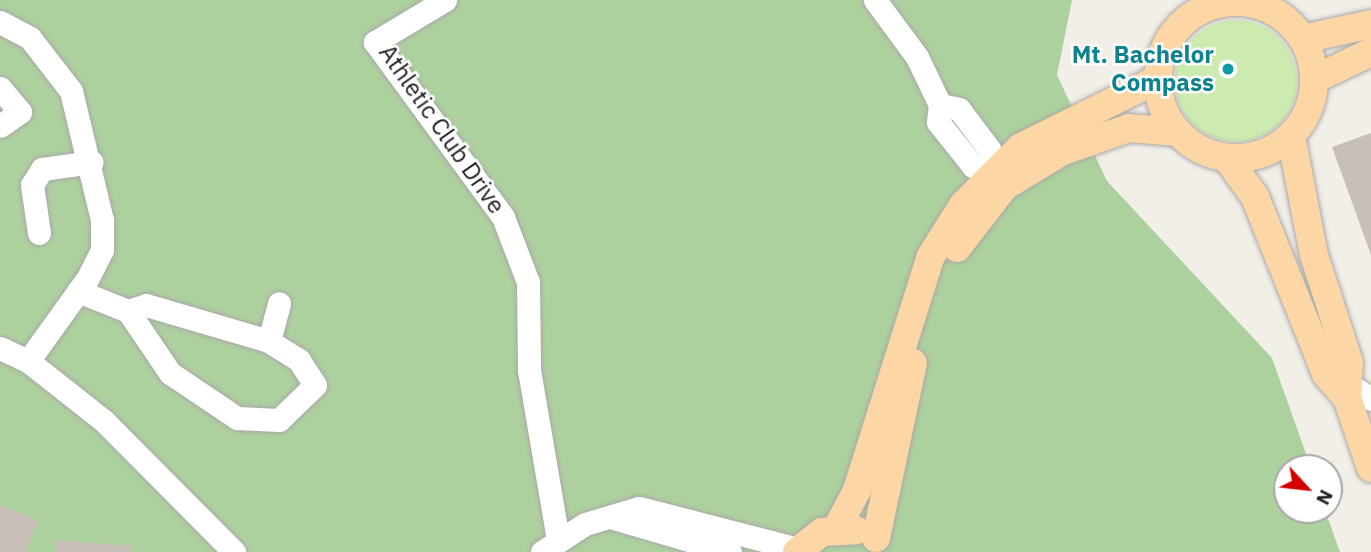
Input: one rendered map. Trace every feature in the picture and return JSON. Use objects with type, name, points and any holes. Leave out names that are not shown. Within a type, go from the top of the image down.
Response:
[{"type":"main road","points":[[1178,132],[1158,79],[1166,48],[1182,11],[1244,1],[1278,14],[1303,39],[1315,79],[1312,100],[1291,136],[1272,149],[1227,158]]},
{"type":"main road","points":[[1303,39],[1371,24]]},
{"type":"main road","points":[[1315,79],[1371,52]]},
{"type":"main road","points":[[798,550],[837,528],[858,490],[931,256],[995,169],[1021,147],[1158,79]]},
{"type":"main road","points":[[837,528],[882,545],[923,318],[970,227],[1005,186],[1093,136],[1129,128],[1178,132],[1227,158],[1255,197],[1326,374],[1355,394]]},
{"type":"main road","points":[[1291,136],[1314,255],[1349,363],[1371,468]]},
{"type":"street","name":"Athletic Club Drive","points":[[445,0],[375,42],[503,216],[528,282],[529,370],[550,546]]},
{"type":"street","points":[[875,0],[898,25],[940,105],[938,122],[974,166],[995,169]]},
{"type":"street","points":[[0,22],[30,38],[55,65],[71,90],[92,162],[102,250],[78,291],[28,360]]},
{"type":"street","points":[[0,88],[20,112],[0,126]]},
{"type":"street","points":[[39,233],[32,185],[42,169],[92,162]]},
{"type":"street","points":[[78,291],[128,311],[170,373],[237,418],[279,420],[315,385],[299,360],[269,341],[146,305],[128,311]]},
{"type":"street","points":[[269,341],[279,303]]},
{"type":"street","points":[[0,348],[28,360],[104,421],[234,552]]},
{"type":"street","points":[[550,546],[610,517],[639,508],[798,550]]},
{"type":"street","points":[[610,517],[730,552]]},
{"type":"green space","points":[[0,0],[1072,0],[1057,75],[1107,181],[1272,358],[1306,454],[1273,454],[1273,524],[1330,524],[1340,552],[0,552]]},
{"type":"green space","points":[[1236,20],[1259,25],[1279,38],[1292,58],[1297,81],[1292,104],[1279,124],[1259,137],[1236,142],[1213,137],[1193,124],[1180,104],[1175,81],[1180,58],[1193,38],[1213,25]]},
{"type":"building","points":[[1371,133],[1371,255],[1332,147]]},
{"type":"building","points":[[0,506],[38,520],[26,552],[0,552]]},
{"type":"building","points":[[56,540],[131,546],[131,552],[55,552]]},
{"type":"place","name":"Mt. Bachelor Compass","points":[[1228,69]]}]
